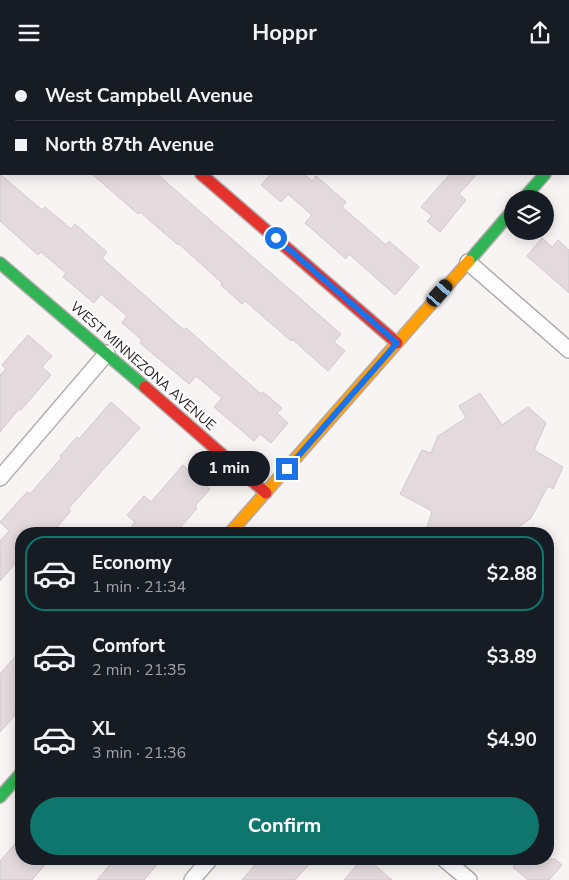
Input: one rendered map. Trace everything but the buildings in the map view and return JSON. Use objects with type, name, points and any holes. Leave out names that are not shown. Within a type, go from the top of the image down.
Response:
[{"type":"street","points":[[202,175],[397,343]]},
{"type":"street","points":[[531,190],[544,175]]},
{"type":"street","points":[[235,527],[504,220]]},
{"type":"street","points":[[468,262],[569,350]]},
{"type":"street","name":"WEST MINNEZONA AVENUE","points":[[0,263],[107,353],[266,493]]},
{"type":"street","points":[[0,478],[107,353]]},
{"type":"street","points":[[0,797],[15,780]]},
{"type":"street","points":[[192,880],[205,865]]},
{"type":"street","points":[[450,865],[465,879]]},
{"type":"traffic: fast","points":[[531,190],[544,175]]},
{"type":"traffic: fast","points":[[469,261],[504,220]]},
{"type":"traffic: fast","points":[[0,263],[145,387]]},
{"type":"traffic: fast","points":[[0,797],[15,780]]},
{"type":"traffic: slow","points":[[235,527],[469,261]]},
{"type":"traffic: jam","points":[[202,175],[397,343]]},
{"type":"traffic: jam","points":[[145,387],[266,493]]},
{"type":"route","points":[[276,238],[397,343],[287,469]]}]
